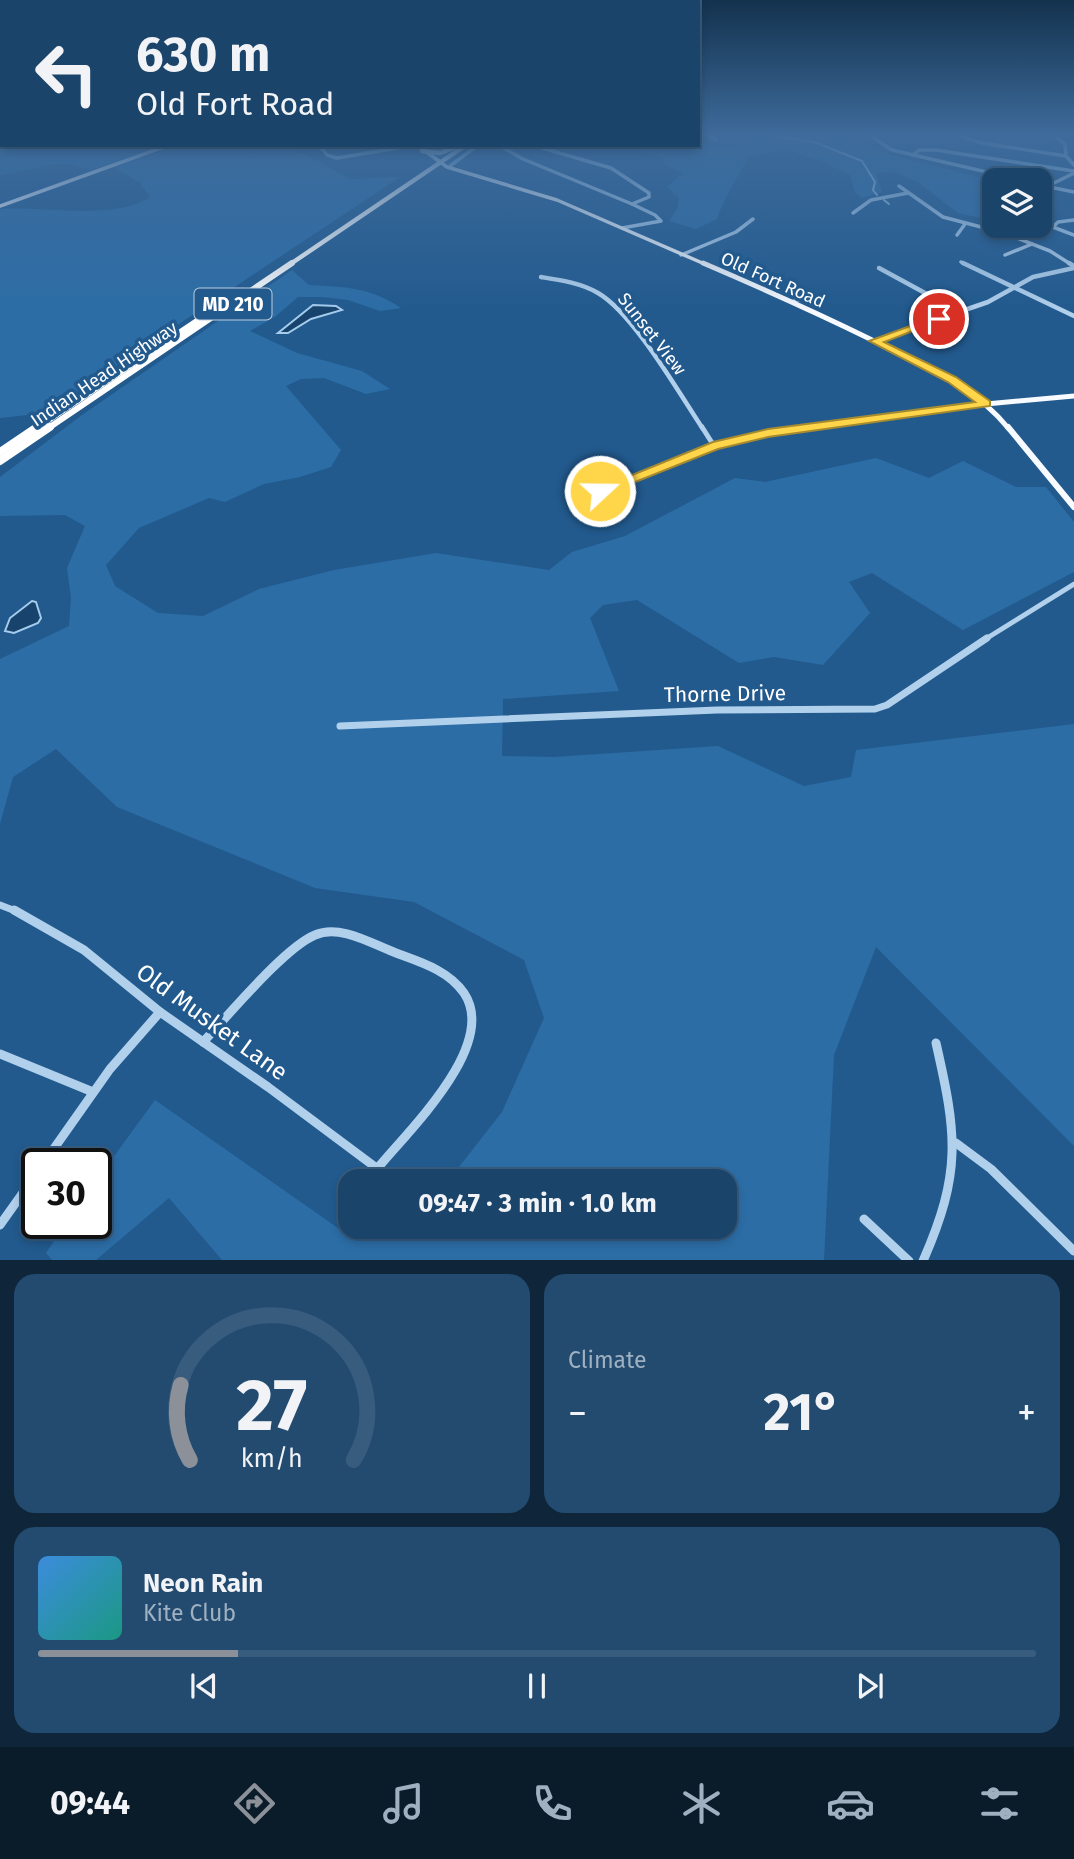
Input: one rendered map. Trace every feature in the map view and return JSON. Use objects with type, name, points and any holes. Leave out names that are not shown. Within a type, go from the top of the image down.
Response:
[{"type":"highway","name":"Indian Head Highway","points":[[0,452],[387,195]]},
{"type":"highway","name":"Indian Head Highway","points":[[0,461],[389,195]]},
{"type":"main road","points":[[0,206],[31,195]]},
{"type":"main road","name":"Old Fort Road","points":[[545,195],[793,302],[946,375],[986,404],[1017,436],[1074,507]]},
{"type":"main road","points":[[986,404],[1074,396]]},
{"type":"street","points":[[610,195],[655,215],[661,221],[622,228]]},
{"type":"street","points":[[632,204],[649,195]]},
{"type":"street","points":[[853,213],[871,200],[895,195]]},
{"type":"street","points":[[912,195],[940,216],[995,230],[1032,244],[1074,267]]},
{"type":"street","points":[[606,200],[616,197]]},
{"type":"street","points":[[681,255],[736,232],[752,219]]},
{"type":"street","points":[[1074,220],[1058,222],[1053,227],[1074,235]]},
{"type":"street","points":[[957,235],[965,224]]},
{"type":"street","points":[[1005,255],[1032,244]]},
{"type":"street","points":[[961,262],[1074,316]]},
{"type":"street","points":[[875,341],[995,299],[1013,286],[1042,274],[1074,267]]},
{"type":"street","points":[[879,268],[961,312]]},
{"type":"street","name":"Sunset View","points":[[541,276],[597,292],[616,306],[655,357],[713,446]]},
{"type":"street","points":[[793,302],[802,298]]},
{"type":"street","points":[[600,491],[713,446],[805,427],[986,404]]},
{"type":"street","name":"Thorne Drive","points":[[340,726],[717,710],[875,709],[887,705],[965,652],[1074,584]]},
{"type":"street","name":"Old Musket Lane","points":[[0,905],[21,913],[84,950],[160,1012],[377,1168]]},
{"type":"street","points":[[203,1042],[294,948],[316,934],[339,931],[443,972],[464,993],[472,1010],[469,1044],[455,1072],[377,1168]]},
{"type":"street","points":[[54,1148],[93,1092],[160,1012]]},
{"type":"street","points":[[923,1260],[943,1216],[950,1192],[956,1143],[952,1112],[936,1043]]},
{"type":"street","points":[[0,1054],[28,1063],[93,1092]]},
{"type":"street","points":[[956,1143],[991,1169],[1074,1251]]},
{"type":"street","points":[[0,1225],[21,1195]]},
{"type":"street","points":[[863,1219],[908,1260]]},
{"type":"shaded area","points":[[148,195],[373,195],[45,413],[0,418],[0,209],[98,211],[118,209],[150,197]]},
{"type":"shaded area","points":[[676,195],[728,195],[717,219],[696,229],[669,221],[678,207],[679,198]]},
{"type":"shaded area","points":[[934,195],[982,195],[982,218],[958,213]]},
{"type":"shaded area","points":[[292,270],[309,285],[368,292],[401,308],[380,311],[348,300],[298,297],[276,316],[250,331],[297,353],[362,371],[390,389],[366,394],[324,378],[301,379],[286,386],[341,450],[331,467],[264,484],[225,502],[209,498],[139,528],[106,565],[115,586],[158,613],[203,616],[259,589],[334,570],[436,553],[549,570],[572,552],[625,536],[735,478],[765,482],[876,458],[929,478],[963,461],[1016,487],[1046,487],[1074,522],[1074,572],[963,630],[872,573],[849,582],[870,613],[823,665],[774,657],[739,663],[637,600],[603,605],[590,618],[619,691],[503,699],[502,756],[554,757],[718,746],[804,786],[851,777],[856,750],[1074,724],[1074,1146],[876,947],[834,1055],[824,1260],[222,1260],[169,1198],[96,1260],[52,1260],[46,1253],[55,1239],[112,1239],[112,1159],[155,1100],[338,1228],[338,1239],[737,1239],[737,1169],[457,1169],[502,1112],[544,1018],[524,960],[414,902],[315,888],[117,807],[56,749],[13,777],[0,824],[0,659],[69,626],[71,598],[67,568],[85,526],[65,515],[0,516],[0,477],[82,415]]},
{"type":"shaded area","points":[[313,305],[336,306],[342,310],[311,319],[288,333],[278,333]]},
{"type":"shaded area","points":[[32,601],[36,602],[41,618],[38,623],[14,633],[5,631],[10,618]]},
{"type":"waterway","points":[[884,200],[889,204]]},
{"type":"route","points":[[600,491],[713,446],[768,433],[864,418],[986,404],[952,379],[875,341],[939,319]]}]
